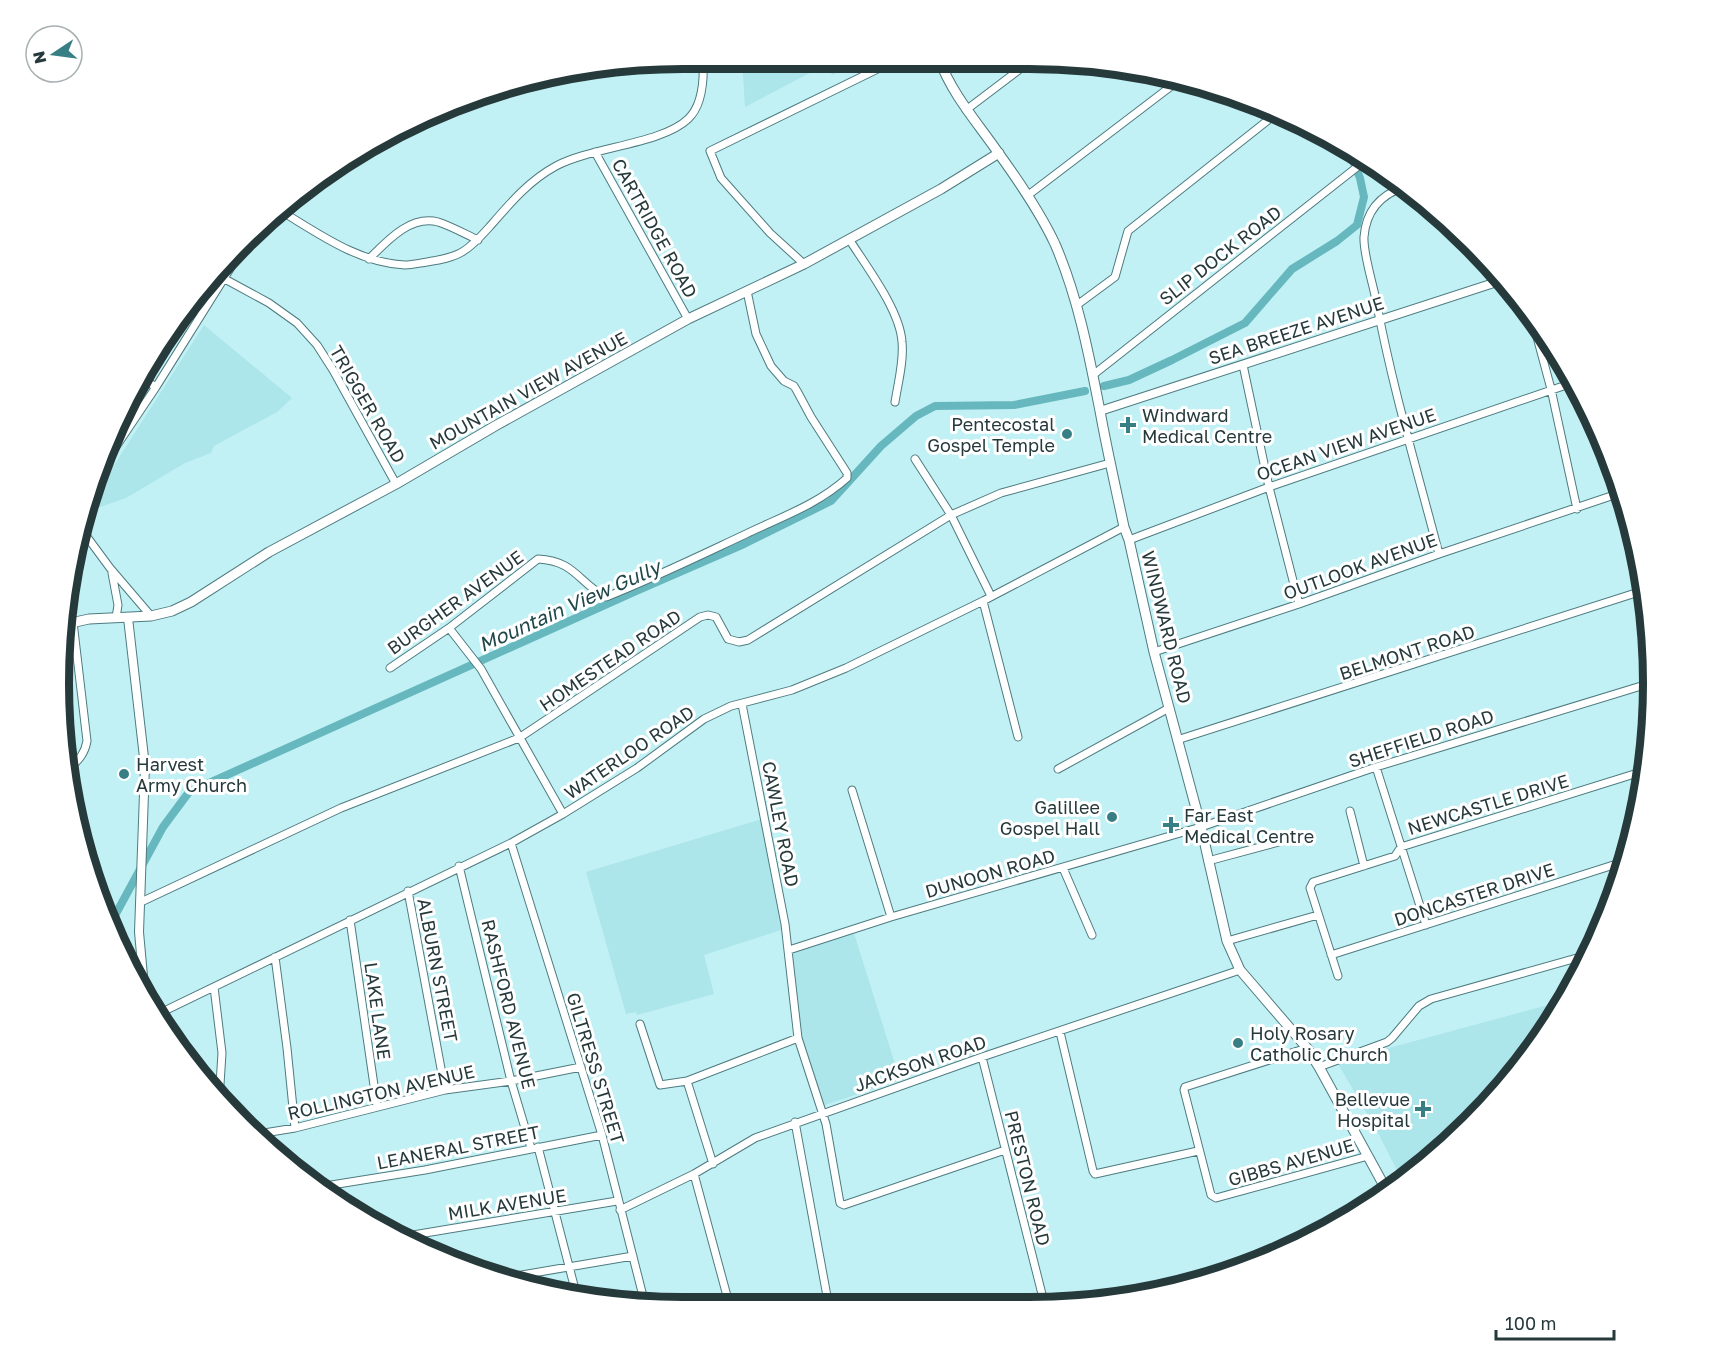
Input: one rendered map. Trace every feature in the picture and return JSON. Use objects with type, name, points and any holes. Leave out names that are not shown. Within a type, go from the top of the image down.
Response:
[{"type":"main road","name":"WINDWARD ROAD","points":[[942,69],[966,110],[999,153],[1027,196],[1054,244],[1077,305],[1124,527],[1129,540],[1154,652],[1201,827],[1227,941],[1240,970],[1307,1048],[1383,1184]]},
{"type":"main road","name":"MOUNTAIN VIEW AVENUE","points":[[72,623],[151,616],[172,611],[191,602],[269,552],[396,484],[495,426],[688,319],[804,264],[941,189],[999,153]]},
{"type":"street","points":[[286,214],[345,249],[369,259],[406,265],[444,259],[462,252],[478,240],[523,189],[556,166],[595,152],[668,132],[687,120],[696,110],[702,69]]},
{"type":"street","points":[[804,264],[770,233],[721,178],[710,151],[878,69]]},
{"type":"street","points":[[966,110],[1020,69]]},
{"type":"street","points":[[1027,196],[1171,86]]},
{"type":"street","points":[[1077,305],[1115,277],[1128,231],[1270,119]]},
{"type":"street","name":"CARTRIDGE ROAD","points":[[595,152],[688,319]]},
{"type":"street","name":"SLIP DOCK ROAD","points":[[1093,375],[1359,165]]},
{"type":"street","points":[[1395,190],[1379,201],[1369,214],[1364,238],[1380,320],[1439,554]]},
{"type":"street","points":[[369,259],[394,235],[419,222],[440,222],[478,240]]},
{"type":"street","points":[[849,238],[894,313],[901,330],[903,344],[895,402]]},
{"type":"street","points":[[118,444],[230,269]]},
{"type":"street","name":"TRIGGER ROAD","points":[[224,278],[269,303],[297,323],[317,345],[396,484]]},
{"type":"street","name":"SEA BREEZE AVENUE","points":[[1100,411],[1495,283]]},
{"type":"street","name":"BURGHER AVENUE","points":[[390,668],[449,628],[538,559],[557,561],[570,567],[606,597],[653,578],[822,498],[847,478],[847,473],[836,459],[798,391],[784,381],[771,366],[756,334],[747,291]]},
{"type":"street","points":[[198,307],[202,312]]},
{"type":"street","points":[[1537,338],[1551,389],[1577,509]]},
{"type":"street","points":[[1243,365],[1269,487],[1299,604]]},
{"type":"street","points":[[148,382],[156,387]]},
{"type":"street","name":"OCEAN VIEW AVENUE","points":[[1129,540],[1269,487],[1566,385]]},
{"type":"street","points":[[915,459],[951,515],[991,596]]},
{"type":"street","name":"HOMESTEAD ROAD","points":[[141,902],[341,808],[519,738],[700,617],[708,615],[716,617],[728,639],[739,642],[748,640],[951,515],[1012,490],[1110,463]]},
{"type":"street","name":"OUTLOOK AVENUE","points":[[1154,652],[1613,496]]},
{"type":"street","name":"WATERLOO ROAD","points":[[164,1011],[459,866],[511,843],[637,768],[704,720],[731,706],[792,690],[846,668],[983,601],[1124,527]]},
{"type":"street","points":[[87,537],[151,616]]},
{"type":"street","points":[[110,568],[116,584],[118,605],[116,618]]},
{"type":"street","name":"BELMONT ROAD","points":[[1177,740],[1636,593]]},
{"type":"street","points":[[983,601],[1018,737]]},
{"type":"street","points":[[128,618],[145,765],[139,932],[143,975]]},
{"type":"street","points":[[449,628],[481,669],[563,814]]},
{"type":"street","points":[[71,635],[87,741],[86,749],[74,764]]},
{"type":"street","name":"SHEFFIELD ROAD","points":[[1201,827],[1376,767],[1643,685]]},
{"type":"street","name":"CAWLEY ROAD","points":[[742,704],[789,950],[798,1038],[823,1112],[841,1205],[1005,1150]]},
{"type":"street","points":[[1058,769],[1169,708]]},
{"type":"street","points":[[1376,767],[1426,925]]},
{"type":"street","name":"NEWCASTLE DRIVE","points":[[1318,915],[1310,888],[1313,882],[1395,856],[1401,847],[1636,773]]},
{"type":"street","points":[[852,790],[891,917]]},
{"type":"street","points":[[1350,811],[1364,866]]},
{"type":"street","name":"DUNOON ROAD","points":[[789,950],[891,917],[1201,827]]},
{"type":"street","points":[[1208,861],[1287,840]]},
{"type":"street","name":"GILTRESS STREET","points":[[511,843],[602,1135],[643,1296]]},
{"type":"street","name":"DONCASTER DRIVE","points":[[1331,954],[1615,865]]},
{"type":"street","name":"RASHFORD AVENUE","points":[[459,866],[511,1081],[555,1211],[574,1287]]},
{"type":"street","points":[[1063,868],[1092,935]]},
{"type":"street","name":"ALBURN STREET","points":[[408,891],[445,1090]]},
{"type":"street","points":[[1227,941],[1318,915],[1338,976]]},
{"type":"street","name":"LAKE LANE","points":[[350,920],[377,1106]]},
{"type":"street","points":[[275,957],[295,1128]]},
{"type":"street","points":[[1319,1067],[1387,1042],[1419,1006],[1431,999],[1579,957]]},
{"type":"street","name":"JACKSON ROAD","points":[[620,1210],[713,1164],[755,1137],[1240,970]]},
{"type":"street","points":[[214,987],[222,1053],[220,1087]]},
{"type":"street","points":[[640,1024],[660,1085],[687,1081],[798,1038]]},
{"type":"street","points":[[1059,1032],[1095,1174],[1198,1151]]},
{"type":"street","name":"GIBBS AVENUE","points":[[1307,1048],[1185,1087],[1198,1151],[1211,1195],[1216,1198],[1368,1155]]},
{"type":"street","name":"PRESTON ROAD","points":[[982,1058],[1043,1297]]},
{"type":"street","name":"ROLLINGTON AVENUE","points":[[265,1133],[295,1128],[445,1090],[511,1081],[581,1067]]},
{"type":"street","points":[[687,1081],[713,1164]]},
{"type":"street","points":[[795,1122],[827,1297]]},
{"type":"street","name":"LEANERAL STREET","points":[[330,1185],[425,1170],[602,1135]]},
{"type":"street","points":[[694,1174],[727,1297]]},
{"type":"street","name":"MILK AVENUE","points":[[413,1235],[618,1201]]},
{"type":"street","points":[[521,1275],[633,1256]]},
{"type":"shaded area","points":[[743,69],[817,69],[745,107]]},
{"type":"shaded area","points":[[829,69],[846,69],[832,75]]},
{"type":"shaded area","points":[[204,325],[292,398],[277,412],[214,446],[211,453],[185,463],[126,498],[95,509],[106,475]]},
{"type":"shaded area","points":[[762,819],[784,929],[704,955],[714,994],[637,1015],[636,1012],[626,1014],[586,872]]},
{"type":"shaded area","points":[[853,930],[900,1080],[822,1106],[799,1029],[792,948]]},
{"type":"shaded area","name":"Bellevue Hospital","points":[[1552,1004],[1516,1057],[1491,1088],[1434,1145],[1399,1173],[1337,1062]]},
{"type":"waterway","name":"Mountain View Gully","points":[[1104,386],[1129,380],[1245,323],[1292,269],[1337,241],[1357,225],[1364,197],[1353,162]]},
{"type":"waterway","name":"Mountain View Gully","points":[[115,915],[163,827],[189,792],[744,544],[831,501],[881,446],[916,416],[935,406],[1014,405],[1085,391]]},
{"type":"place","name":"Windward Medical Centre","points":[[1128,425]]},
{"type":"place","name":"Pentecostal Gospel Temple","points":[[1067,434]]},
{"type":"place","name":"Harvest Army Church","points":[[124,774]]},
{"type":"place","name":"Galillee Gospel Hall","points":[[1112,817]]},
{"type":"place","name":"Far East Medical Centre","points":[[1171,825]]},
{"type":"place","name":"Holy Rosary Catholic Church","points":[[1238,1043]]},
{"type":"place","name":"Bellevue Hospital","points":[[1423,1109]]}]
